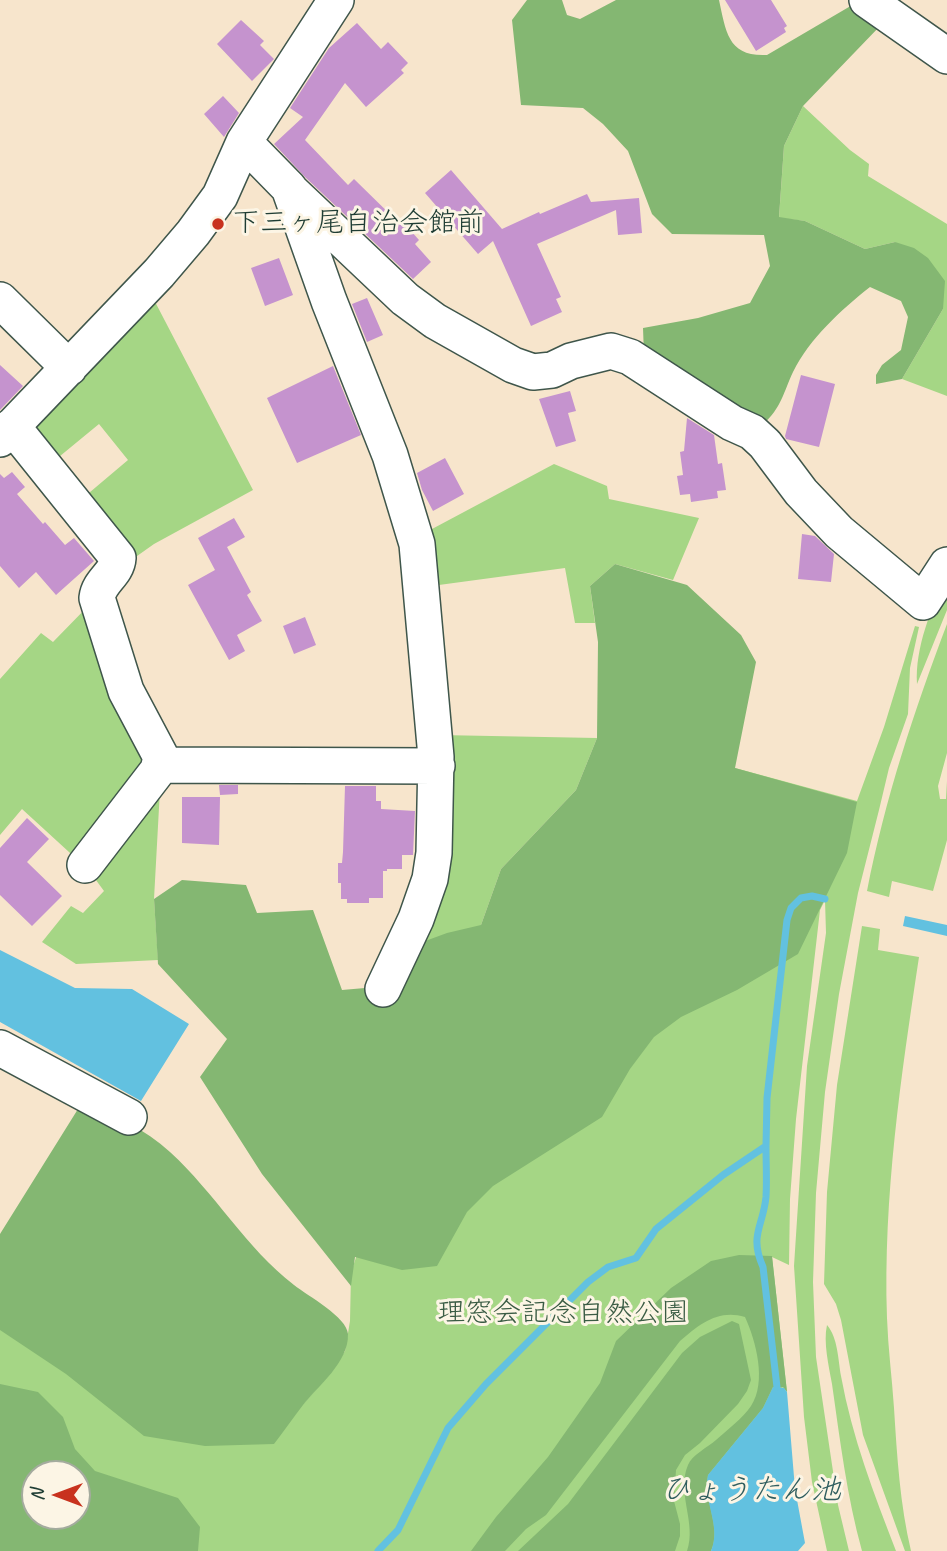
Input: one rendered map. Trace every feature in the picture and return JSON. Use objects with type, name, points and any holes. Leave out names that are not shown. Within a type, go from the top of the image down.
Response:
[{"type":"street","points":[[85,865],[158,770],[161,757],[126,691],[97,598],[101,585],[117,567],[118,558],[6,432],[159,274],[193,233],[220,196],[244,142],[336,0]]},
{"type":"street","points":[[867,0],[947,56]]},
{"type":"street","points":[[244,142],[405,299],[435,321],[513,365],[533,372],[611,351],[630,357],[732,423],[752,432],[765,444],[801,492],[839,531],[923,602],[947,565]]},
{"type":"street","points":[[289,188],[320,277],[390,455],[417,544],[437,766],[434,853],[430,879],[416,919],[383,989]]},
{"type":"street","points":[[0,300],[69,368]]},
{"type":"street","points":[[160,765],[437,766]]},
{"type":"street","points":[[0,1048],[129,1117]]},
{"type":"green space","points":[[527,0],[562,0],[567,15],[580,19],[616,0],[719,0],[731,40],[744,52],[754,55],[767,55],[854,4],[881,25],[803,106],[784,146],[779,217],[805,221],[865,249],[895,242],[914,248],[928,258],[945,281],[943,309],[902,379],[876,384],[876,375],[882,365],[901,350],[908,317],[901,301],[870,287],[817,336],[793,372],[778,406],[763,424],[644,355],[643,328],[698,318],[750,303],[770,266],[764,235],[672,234],[652,214],[628,151],[603,124],[583,108],[521,105],[512,20]]},
{"type":"green space","points":[[803,106],[869,164],[868,176],[947,224],[947,396],[902,379],[943,309],[895,242],[865,249],[805,221],[779,218],[784,146]]},
{"type":"green space","points":[[152,296],[253,490],[154,544],[130,561],[125,560],[80,501],[28,441],[28,431]],"holes":[[[99,424],[128,460],[83,498],[54,461]]]},
{"type":"green space","points":[[554,464],[607,486],[609,499],[699,518],[673,580],[615,564],[590,586],[595,623],[575,623],[565,568],[424,587],[417,537]]},
{"type":"green space","points":[[615,564],[687,585],[741,635],[756,662],[735,768],[857,802],[847,853],[798,954],[737,990],[681,1017],[654,1037],[630,1069],[602,1117],[493,1186],[467,1212],[437,1266],[402,1270],[355,1257],[351,1286],[262,1174],[200,1077],[227,1039],[158,964],[154,899],[182,880],[246,885],[257,913],[313,910],[342,990],[388,986],[409,947],[447,933],[481,925],[501,869],[576,790],[597,738],[598,642],[590,586]]},
{"type":"green space","points":[[947,575],[947,610],[917,684],[921,642]]},
{"type":"green space","points":[[92,602],[153,752],[81,863],[22,809],[0,835],[0,679],[41,633],[53,642]]},
{"type":"green space","points":[[947,624],[947,753],[938,786],[940,799],[946,799],[947,781],[947,840],[933,891],[892,881],[889,897],[867,891],[874,857],[901,756]]},
{"type":"green space","name":"理窓会記念自然公園","points":[[915,626],[919,627],[910,668],[908,714],[889,768],[858,893],[839,994],[825,1092],[816,1193],[813,1282],[816,1357],[838,1505],[849,1551],[827,1551],[812,1482],[804,1417],[794,1266],[807,1066],[826,933],[825,900],[820,910],[796,1119],[790,1199],[789,1265],[772,1257],[787,1392],[783,1387],[711,1551],[139,1551],[91,1491],[91,1460],[36,1460],[0,1448],[0,1318],[304,1403],[332,1371],[345,1351],[350,1321],[351,1273],[360,1245],[409,947],[439,735],[597,738],[576,790],[501,869],[481,925],[476,1008],[735,768],[857,801],[884,727]]},
{"type":"green space","points":[[161,771],[154,899],[158,960],[76,964],[42,942],[71,906],[83,913],[104,891],[87,868]]},
{"type":"green space","points":[[862,926],[880,929],[878,950],[919,957],[895,1137],[886,1273],[898,1462],[911,1551],[905,1551],[863,1435],[841,1320],[836,1304],[824,1284],[827,1192],[837,1085]]},
{"type":"green space","points":[[83,1101],[140,1129],[170,1152],[277,1270],[326,1307],[346,1327],[347,1344],[338,1364],[274,1444],[205,1446],[144,1436],[66,1374],[0,1330],[0,1234]]},
{"type":"green space","points":[[739,1255],[772,1256],[787,1392],[783,1387],[773,1387],[763,1408],[708,1475],[708,1494],[714,1523],[711,1551],[687,1551],[690,1530],[685,1476],[693,1458],[739,1419],[756,1396],[759,1374],[756,1349],[745,1317],[735,1315],[710,1320],[680,1341],[546,1515],[526,1529],[505,1551],[471,1551],[496,1517],[548,1457],[600,1383],[616,1341],[671,1288],[711,1261]]},
{"type":"green space","points":[[732,1321],[739,1324],[751,1380],[738,1404],[685,1455],[676,1470],[674,1501],[680,1536],[675,1551],[518,1551],[568,1504],[682,1353],[700,1337]]},
{"type":"green space","points":[[827,1325],[835,1342],[857,1443],[896,1551],[862,1551],[841,1447],[827,1354]]},
{"type":"green space","points":[[0,1384],[38,1392],[63,1417],[75,1449],[85,1460],[21,1460],[21,1530],[91,1530],[91,1467],[95,1471],[178,1498],[200,1527],[198,1551],[0,1551]]},
{"type":"water","points":[[905,916],[947,925],[947,936],[903,926]]},
{"type":"water","points":[[0,950],[75,988],[132,989],[189,1024],[141,1101],[0,1022]]},
{"type":"water","name":"ひょうたん池","points":[[773,1387],[784,1388],[787,1392],[795,1489],[805,1543],[798,1551],[711,1551],[714,1532],[707,1494],[708,1475],[763,1408]]},
{"type":"building","points":[[725,0],[771,0],[787,26],[784,28],[786,32],[756,51]]},
{"type":"building","points":[[241,20],[264,41],[260,45],[274,59],[252,81],[217,44]]},
{"type":"building","points":[[357,23],[381,49],[388,42],[408,63],[401,70],[404,73],[366,107],[345,83],[305,140],[348,185],[354,179],[400,224],[403,222],[419,240],[415,244],[431,262],[413,279],[274,144],[303,117],[290,108],[329,48]]},
{"type":"building","points":[[223,96],[239,113],[224,137],[204,114]]},
{"type":"building","points":[[451,170],[502,229],[587,194],[591,202],[639,198],[642,233],[618,235],[616,210],[537,244],[561,297],[556,299],[562,312],[531,326],[493,241],[478,254],[425,193]]},
{"type":"building","points":[[279,258],[293,295],[265,306],[251,268]]},
{"type":"building","points":[[367,298],[383,335],[367,342],[352,304]]},
{"type":"building","points":[[0,365],[23,386],[0,410]]},
{"type":"building","points":[[333,366],[361,435],[297,463],[267,398]]},
{"type":"building","points":[[801,375],[835,384],[819,447],[786,439],[785,436]]},
{"type":"building","points":[[570,391],[576,411],[568,413],[576,441],[556,447],[539,399]]},
{"type":"building","points":[[687,418],[714,435],[718,464],[722,463],[726,490],[717,491],[718,498],[691,502],[690,494],[680,495],[677,476],[683,475],[680,452],[684,451]]},
{"type":"building","points":[[445,458],[464,494],[433,511],[417,473]]},
{"type":"building","points":[[12,472],[25,487],[17,494],[43,524],[45,522],[65,545],[74,538],[94,561],[56,595],[36,572],[19,588],[0,566],[0,474],[4,478]]},
{"type":"building","points":[[234,518],[245,537],[227,547],[251,592],[247,595],[262,621],[237,635],[245,651],[229,660],[188,585],[215,570],[198,538]]},
{"type":"building","points":[[802,534],[815,536],[834,554],[831,582],[798,579]]},
{"type":"building","points":[[305,617],[316,645],[294,654],[283,626]]},
{"type":"building","points":[[219,785],[238,785],[238,794],[220,795]]},
{"type":"building","points":[[345,786],[376,786],[376,801],[381,801],[381,809],[415,811],[413,855],[402,855],[402,869],[383,871],[383,898],[369,898],[369,903],[347,903],[347,899],[341,899],[338,863],[342,863],[343,852]]},
{"type":"building","points":[[182,797],[220,797],[219,845],[182,843]]},
{"type":"building","points":[[27,818],[49,839],[27,862],[62,896],[32,926],[0,895],[0,848]]},
{"type":"waterway","points":[[378,1551],[398,1530],[448,1428],[486,1384],[588,1282],[608,1267],[636,1258],[656,1229],[723,1175],[766,1146],[767,1098],[787,920],[791,908],[801,898],[812,896],[825,899]]},
{"type":"waterway","points":[[766,1146],[766,1197],[757,1247],[763,1267],[777,1387]]},
{"type":"place","name":"下三ヶ尾自治会館前","points":[[218,224]]}]
